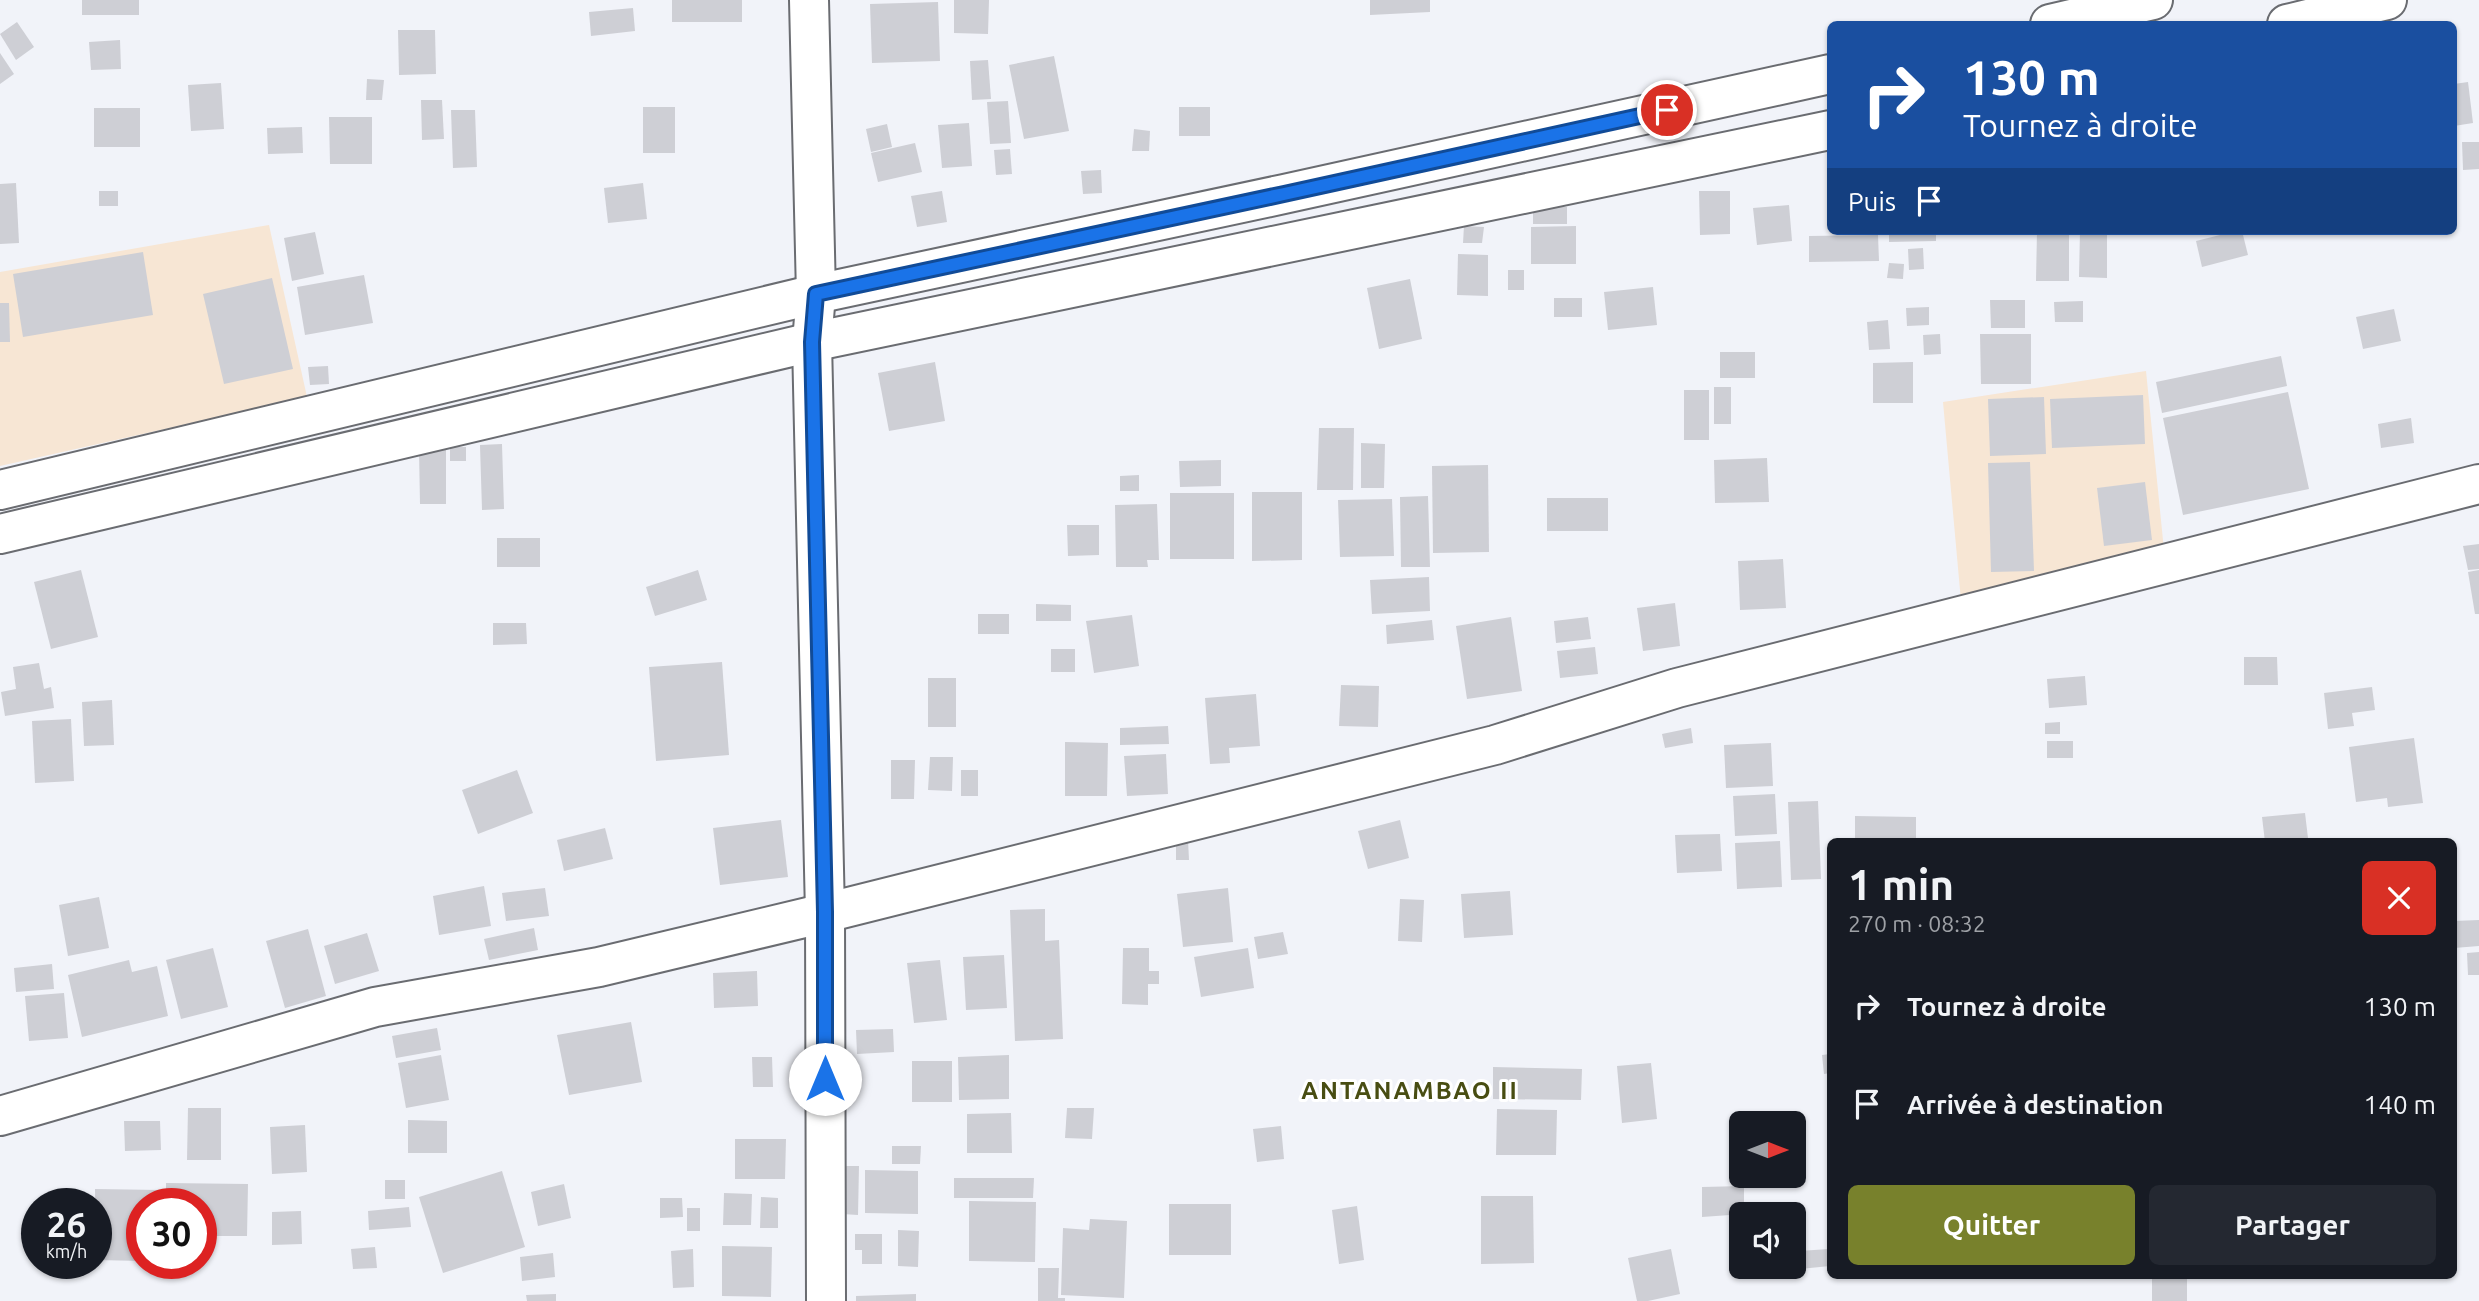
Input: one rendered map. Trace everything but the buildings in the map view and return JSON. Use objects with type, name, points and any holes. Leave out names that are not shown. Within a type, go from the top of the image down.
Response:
[{"type":"street","points":[[809,0],[816,294],[812,342],[825,912],[826,1301]]},
{"type":"street","points":[[2063,21],[2153,0]]},
{"type":"street","points":[[2300,21],[2387,0]]},
{"type":"street","points":[[0,490],[816,294],[1827,75]]},
{"type":"street","points":[[0,534],[812,342],[1827,131]]},
{"type":"street","points":[[0,1116],[375,1006],[599,967],[825,912],[1495,745],[1677,688],[2479,484]]},
{"type":"shaded area","points":[[269,225],[307,397],[0,466],[0,272]]},
{"type":"shaded area","points":[[2146,371],[2165,560],[1962,612],[1943,402]]},
{"type":"district","name":"ANTANAMBAO II","points":[[1410,1091]]},
{"type":"route","points":[[825,1079],[825,912],[812,342],[816,294],[1667,110]]}]
